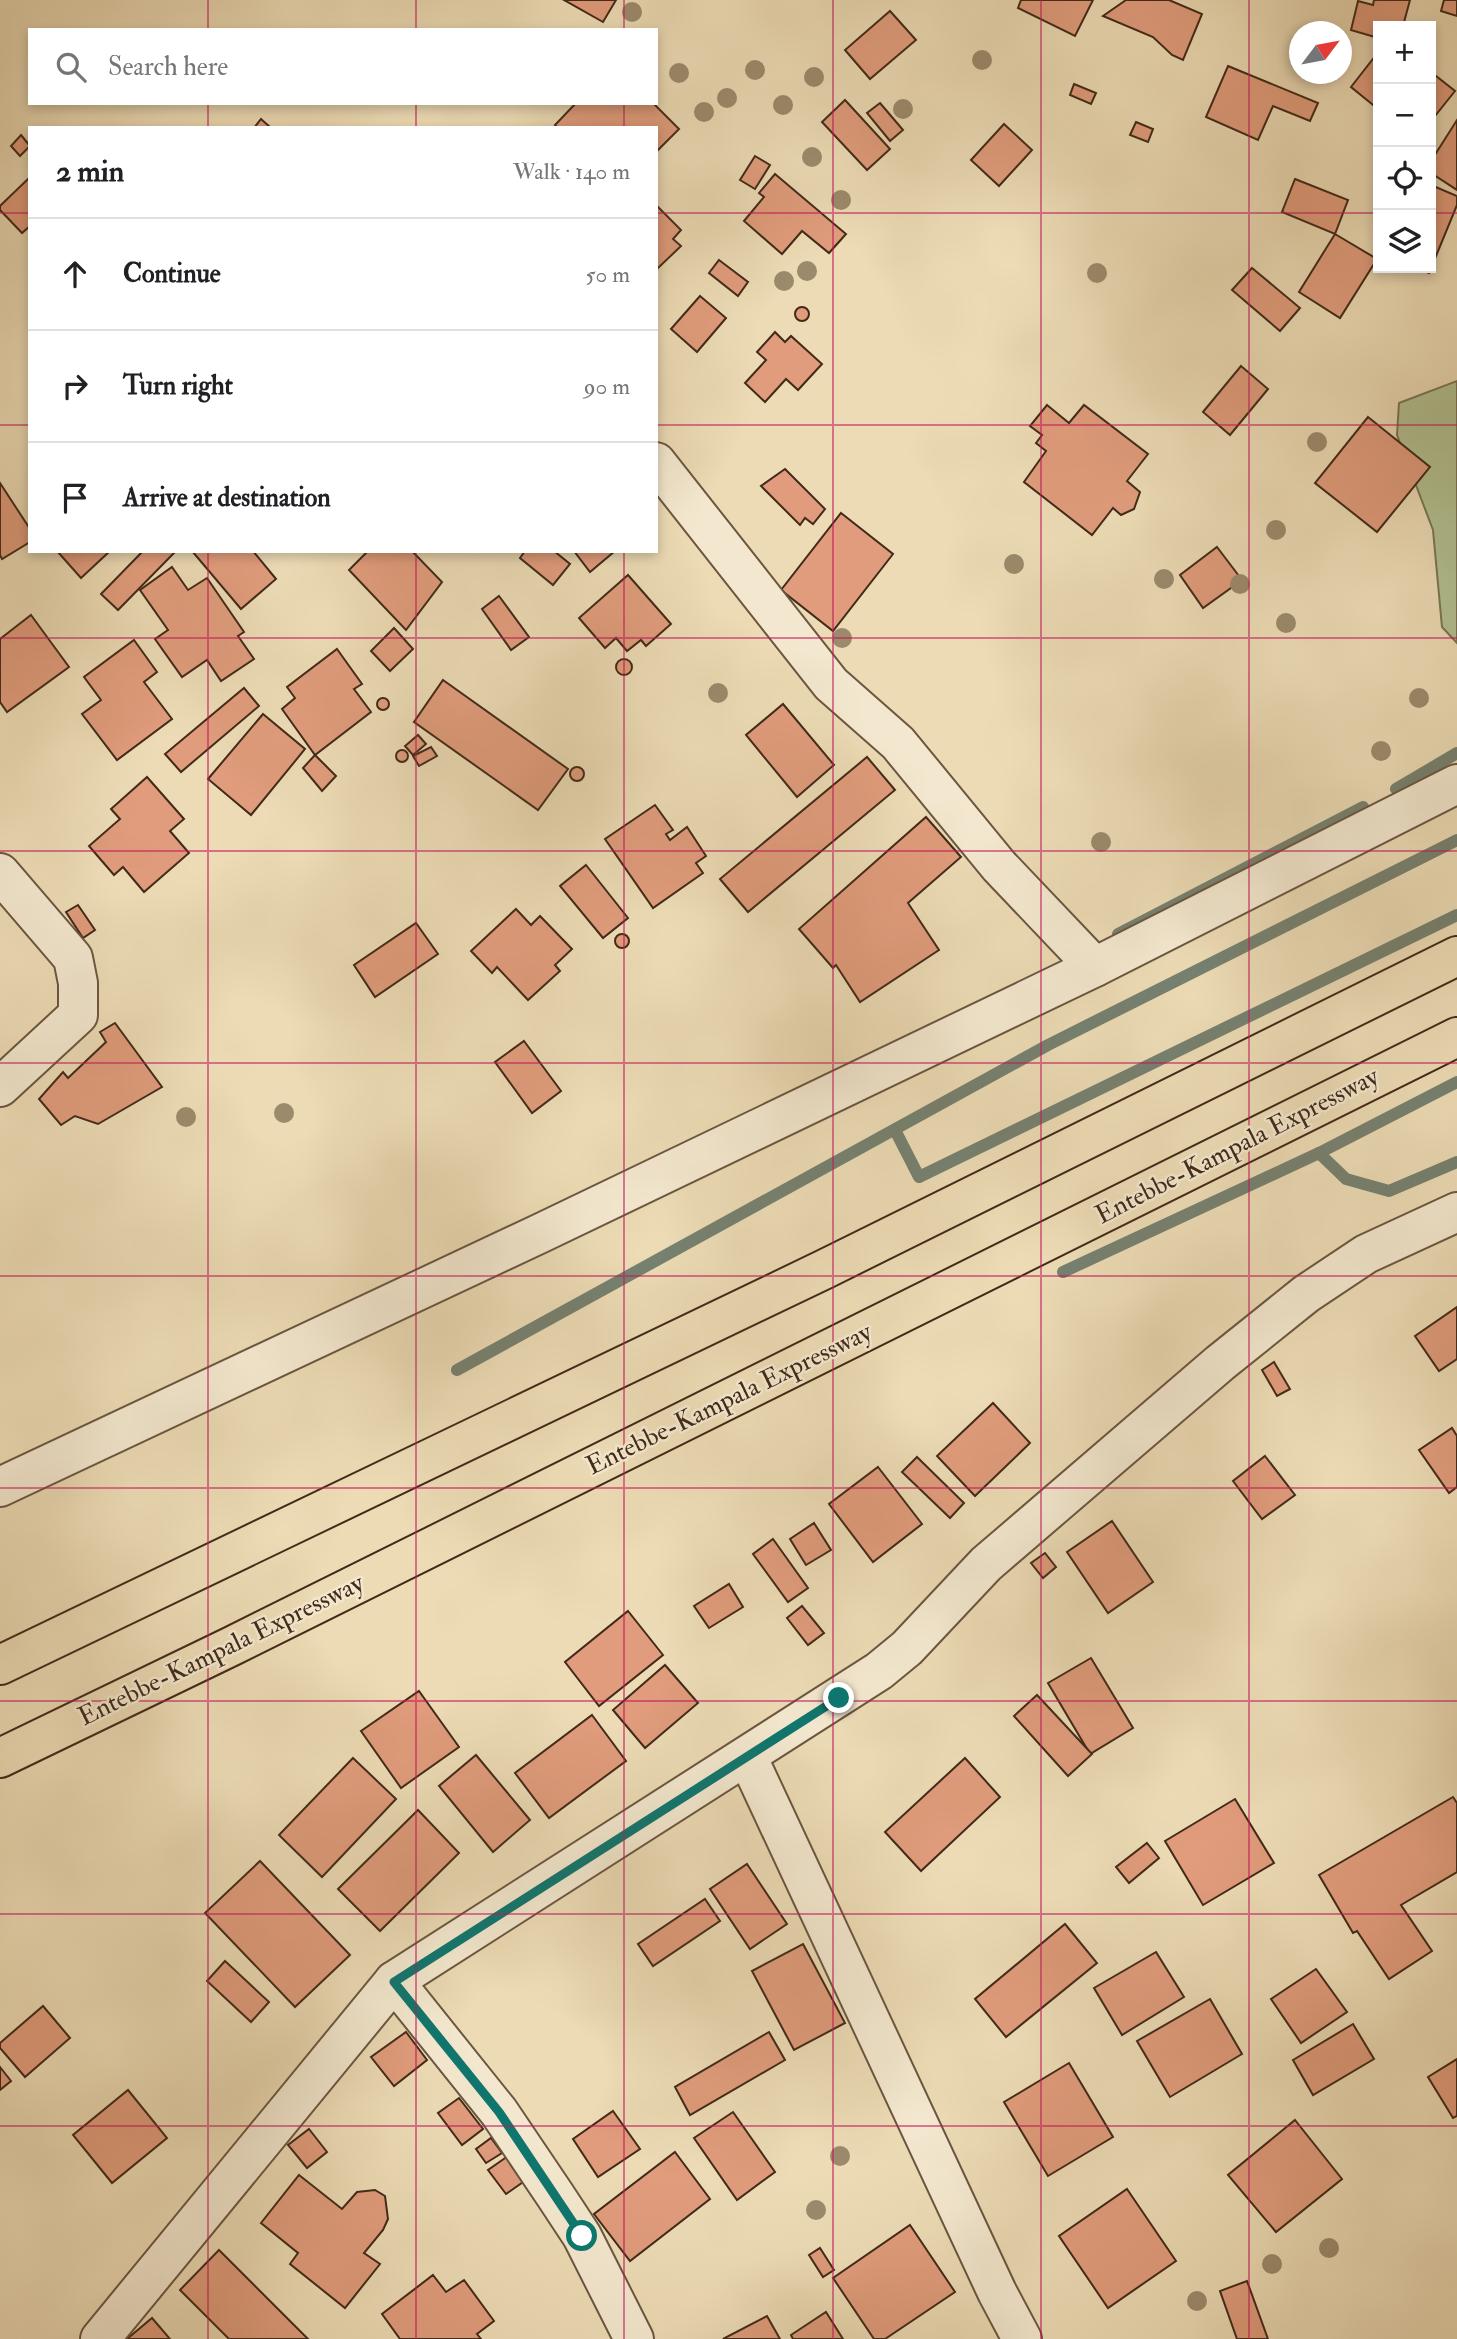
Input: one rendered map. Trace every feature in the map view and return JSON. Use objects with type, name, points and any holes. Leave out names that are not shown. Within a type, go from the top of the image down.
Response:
[{"type":"highway","points":[[0,1665],[837,1263],[1457,956]]},
{"type":"highway","name":"Entebbe-Kampala Expressway","points":[[0,1758],[294,1615],[1457,1037]]},
{"type":"street","points":[[658,465],[831,684],[898,743],[999,866],[1095,967]]},
{"type":"street","points":[[0,1487],[541,1233],[1095,967],[1457,784]]},
{"type":"street","points":[[0,873],[73,958],[78,983],[78,1016],[0,1087]]},
{"type":"street","points":[[100,2339],[394,1982],[839,1698],[895,1658],[986,1564],[1220,1363],[1307,1294],[1366,1254],[1457,1212]]},
{"type":"street","points":[[747,1756],[1021,2339]]},
{"type":"street","points":[[394,1982],[499,2112],[555,2194],[582,2236],[634,2339]]},
{"type":"green space","points":[[1457,381],[1457,643],[1442,627],[1433,530],[1397,435],[1399,403]]},
{"type":"building","points":[[564,0],[616,0],[603,22]]},
{"type":"building","points":[[1021,0],[1093,0],[1075,36],[1018,8]]},
{"type":"building","points":[[1126,0],[1169,0],[1202,14],[1183,60],[1172,55],[1153,37],[1103,16]]},
{"type":"building","points":[[1374,0],[1410,0],[1404,21],[1373,21],[1373,37],[1352,30],[1358,1],[1373,5]]},
{"type":"building","points":[[1444,0],[1457,0],[1457,16],[1441,11]]},
{"type":"building","points":[[890,11],[916,40],[870,79],[845,50]]},
{"type":"building","points":[[1373,59],[1373,105],[1351,87]]},
{"type":"building","points":[[1228,66],[1318,103],[1310,121],[1273,106],[1258,140],[1206,117]]},
{"type":"building","points":[[1436,76],[1455,91],[1436,115]]},
{"type":"building","points":[[1074,84],[1096,93],[1091,104],[1070,95]]},
{"type":"building","points":[[845,100],[890,149],[867,170],[822,122]]},
{"type":"building","points":[[880,103],[903,130],[890,141],[867,113]]},
{"type":"building","points":[[574,105],[655,105],[679,129],[658,150],[658,126],[555,125]]},
{"type":"building","points":[[261,119],[269,126],[256,126]]},
{"type":"building","points":[[1457,120],[1457,190],[1436,176],[1436,153]]},
{"type":"building","points":[[1136,122],[1153,129],[1148,142],[1130,135]]},
{"type":"building","points":[[1004,124],[1032,150],[999,186],[971,160]]},
{"type":"building","points":[[21,135],[28,144],[28,148],[20,156],[11,146]]},
{"type":"building","points":[[755,156],[770,165],[755,189],[740,180]]},
{"type":"building","points":[[775,174],[846,234],[829,253],[802,231],[782,254],[744,221],[764,197],[759,193]]},
{"type":"building","points":[[28,179],[28,228],[22,233],[0,210],[0,206]]},
{"type":"building","points":[[1295,179],[1348,200],[1335,234],[1282,212]]},
{"type":"building","points":[[1436,187],[1457,196],[1457,205],[1436,256]]},
{"type":"building","points":[[658,207],[681,230],[673,239],[681,246],[658,268]]},
{"type":"building","points":[[1335,234],[1373,257],[1373,265],[1340,318],[1299,292]]},
{"type":"building","points":[[719,260],[748,282],[738,296],[709,273]]},
{"type":"building","points":[[1252,268],[1300,308],[1280,331],[1232,290]]},
{"type":"building","points":[[700,296],[726,318],[697,352],[671,329]]},
{"type":"building","points":[[802,307],[807,309],[807,319],[802,321],[797,319],[795,314],[797,309]]},
{"type":"building","points":[[775,332],[785,342],[791,336],[822,364],[798,390],[786,379],[765,402],[745,383],[766,360],[757,352]]},
{"type":"building","points":[[1241,366],[1268,389],[1230,435],[1203,412]]},
{"type":"building","points":[[1047,405],[1069,423],[1084,405],[1148,454],[1127,481],[1140,492],[1134,509],[1121,515],[1113,508],[1092,535],[1024,482],[1046,451],[1036,443],[1042,435],[1030,426]]},
{"type":"building","points":[[1368,417],[1430,467],[1377,532],[1315,483]]},
{"type":"building","points":[[785,469],[825,509],[813,524],[805,518],[800,525],[761,486]]},
{"type":"building","points":[[0,483],[28,526],[28,543],[2,559]]},
{"type":"building","points":[[841,513],[893,554],[833,631],[781,590]]},
{"type":"building","points":[[1217,547],[1242,580],[1203,608],[1180,575]]},
{"type":"building","points":[[59,553],[108,553],[81,578]]},
{"type":"building","points":[[141,553],[174,553],[118,610],[101,594]]},
{"type":"building","points":[[194,553],[255,553],[276,579],[241,609]]},
{"type":"building","points":[[366,553],[414,553],[442,582],[406,630],[349,570]]},
{"type":"building","points":[[524,553],[556,553],[570,564],[553,585],[520,558]]},
{"type":"building","points":[[576,553],[613,553],[590,572]]},
{"type":"building","points":[[172,567],[188,590],[207,578],[244,632],[238,636],[254,659],[221,681],[207,660],[182,677],[155,639],[168,630],[140,590]]},
{"type":"building","points":[[628,575],[671,624],[646,646],[641,640],[627,651],[616,638],[605,648],[579,618]]},
{"type":"building","points":[[499,596],[529,637],[511,650],[482,609]]},
{"type":"building","points":[[31,615],[69,667],[7,712],[0,702],[0,639]]},
{"type":"building","points":[[394,628],[413,649],[390,671],[371,651]]},
{"type":"building","points":[[134,640],[157,672],[144,682],[172,719],[117,760],[82,714],[101,700],[84,677]]},
{"type":"building","points":[[337,649],[362,684],[354,689],[371,712],[315,755],[282,709],[295,698],[287,687]]},
{"type":"building","points":[[624,659],[630,661],[630,673],[624,675],[618,673],[616,667],[618,661]]},
{"type":"building","points":[[443,680],[568,769],[538,810],[414,722]]},
{"type":"building","points":[[244,688],[259,706],[181,772],[165,754]]},
{"type":"building","points":[[383,698],[389,704],[383,710],[377,704]]},
{"type":"building","points":[[783,704],[834,765],[797,797],[746,735]]},
{"type":"building","points":[[263,714],[305,749],[251,815],[208,779]]},
{"type":"building","points":[[418,735],[426,744],[413,755],[405,746]]},
{"type":"building","points":[[431,747],[437,756],[419,766],[413,756]]},
{"type":"building","points":[[402,750],[408,756],[402,762],[396,756]]},
{"type":"building","points":[[315,755],[336,776],[322,791],[303,768]]},
{"type":"building","points":[[867,757],[895,790],[748,912],[720,879]]},
{"type":"building","points":[[577,767],[582,769],[582,779],[577,781],[572,779],[570,774],[572,769]]},
{"type":"building","points":[[147,777],[184,819],[170,831],[189,853],[144,892],[123,867],[114,875],[89,846],[120,819],[111,809]]},
{"type":"building","points":[[655,805],[673,830],[666,834],[670,840],[687,827],[706,856],[696,863],[703,873],[653,908],[605,839]]},
{"type":"building","points":[[926,817],[961,857],[908,903],[939,950],[860,1002],[836,965],[833,968],[799,929]]},
{"type":"building","points":[[586,865],[628,918],[603,938],[560,886]]},
{"type":"building","points":[[78,905],[95,930],[83,938],[66,912]]},
{"type":"building","points":[[516,909],[531,925],[540,916],[572,949],[555,965],[560,971],[528,1000],[497,967],[492,973],[471,951]]},
{"type":"building","points":[[416,923],[438,954],[375,997],[354,965]]},
{"type":"building","points":[[622,934],[627,936],[627,946],[622,948],[617,946],[615,941],[617,936]]},
{"type":"building","points":[[115,1023],[162,1087],[98,1124],[75,1116],[61,1125],[39,1099],[63,1072],[68,1078],[106,1042],[100,1032]]},
{"type":"building","points":[[524,1041],[561,1091],[532,1113],[495,1062]]},
{"type":"building","points":[[1457,1307],[1457,1359],[1439,1371],[1415,1336]]},
{"type":"building","points":[[1274,1362],[1290,1389],[1277,1396],[1262,1370]]},
{"type":"building","points":[[993,1403],[1030,1443],[975,1496],[937,1456]]},
{"type":"building","points":[[1452,1428],[1457,1436],[1457,1487],[1449,1493],[1419,1450]]},
{"type":"building","points":[[1265,1456],[1295,1495],[1262,1519],[1233,1481]]},
{"type":"building","points":[[917,1457],[964,1503],[950,1518],[902,1472]]},
{"type":"building","points":[[878,1467],[922,1524],[873,1562],[829,1504]]},
{"type":"building","points":[[1112,1521],[1153,1582],[1108,1613],[1067,1552]]},
{"type":"building","points":[[814,1523],[831,1550],[806,1565],[790,1539]]},
{"type":"building","points":[[773,1539],[808,1588],[788,1602],[753,1554]]},
{"type":"building","points":[[1045,1553],[1056,1567],[1043,1578],[1031,1563]]},
{"type":"building","points":[[729,1584],[743,1607],[709,1628],[694,1606]]},
{"type":"building","points":[[802,1606],[824,1633],[808,1645],[787,1618]]},
{"type":"building","points":[[628,1611],[663,1655],[599,1706],[565,1662]]},
{"type":"building","points":[[1091,1658],[1133,1728],[1090,1754],[1048,1683]]},
{"type":"building","points":[[665,1665],[698,1703],[645,1748],[613,1710]]},
{"type":"building","points":[[419,1691],[459,1747],[401,1788],[361,1731]]},
{"type":"building","points":[[1037,1695],[1092,1754],[1068,1776],[1014,1716]]},
{"type":"building","points":[[592,1715],[626,1761],[549,1818],[515,1773]]},
{"type":"building","points":[[476,1755],[530,1820],[493,1852],[439,1786]]},
{"type":"building","points":[[353,1758],[396,1799],[322,1877],[279,1835]]},
{"type":"building","points":[[965,1758],[1000,1797],[921,1871],[885,1832]]},
{"type":"building","points":[[1453,1797],[1457,1803],[1457,1872],[1401,1905],[1432,1951],[1389,1979],[1357,1931],[1353,1933],[1319,1875]]},
{"type":"building","points":[[1235,1799],[1274,1863],[1203,1905],[1165,1841]]},
{"type":"building","points":[[418,1810],[459,1853],[380,1931],[338,1889]]},
{"type":"building","points":[[1147,1843],[1159,1858],[1129,1883],[1116,1867]]},
{"type":"building","points":[[260,1861],[350,1955],[295,2007],[205,1913]]},
{"type":"building","points":[[747,1864],[787,1924],[750,1949],[710,1889]]},
{"type":"building","points":[[705,1899],[720,1921],[653,1966],[638,1944]]},
{"type":"building","points":[[1065,1924],[1097,1963],[1006,2037],[975,1999]]},
{"type":"building","points":[[803,1944],[845,2023],[794,2050],[752,1971]]},
{"type":"building","points":[[1156,1952],[1184,1997],[1122,2035],[1094,1988]]},
{"type":"building","points":[[225,1961],[269,2002],[251,2022],[207,1981]]},
{"type":"building","points":[[1316,1969],[1347,2012],[1301,2043],[1271,1999]]},
{"type":"building","points":[[1210,1999],[1242,2054],[1170,2097],[1137,2041]]},
{"type":"building","points":[[43,2006],[70,2038],[25,2077],[0,2048],[0,2043]]},
{"type":"building","points":[[1353,2024],[1374,2059],[1313,2095],[1293,2060]]},
{"type":"building","points":[[406,2032],[427,2060],[394,2086],[371,2057]]},
{"type":"building","points":[[769,2032],[785,2060],[690,2115],[675,2087]]},
{"type":"building","points":[[1457,2059],[1457,2116],[1453,2118],[1428,2077]]},
{"type":"building","points":[[1069,2063],[1113,2137],[1048,2176],[1004,2102]]},
{"type":"building","points":[[0,2067],[11,2081],[0,2090]]},
{"type":"building","points":[[128,2090],[167,2138],[112,2183],[73,2135]]},
{"type":"building","points":[[459,2098],[483,2129],[462,2145],[438,2113]]},
{"type":"building","points":[[613,2111],[640,2149],[598,2177],[573,2139]]},
{"type":"building","points":[[733,2112],[775,2172],[737,2200],[694,2138]]},
{"type":"building","points":[[1295,2120],[1342,2179],[1276,2232],[1228,2175]]},
{"type":"building","points":[[309,2129],[327,2152],[307,2168],[288,2145]]},
{"type":"building","points":[[491,2138],[502,2153],[486,2163],[476,2149]]},
{"type":"building","points":[[675,2152],[710,2199],[630,2261],[594,2214]]},
{"type":"building","points":[[508,2156],[526,2180],[506,2194],[488,2170]]},
{"type":"building","points":[[299,2175],[342,2209],[357,2192],[375,2190],[385,2196],[388,2219],[383,2230],[364,2253],[380,2264],[345,2308],[290,2264],[298,2253],[261,2223]]},
{"type":"building","points":[[1127,2189],[1176,2261],[1108,2308],[1059,2236]]},
{"type":"building","points":[[910,2225],[955,2292],[885,2339],[874,2339],[833,2278]]},
{"type":"building","points":[[820,2248],[834,2270],[823,2277],[809,2255]]},
{"type":"building","points":[[219,2250],[308,2339],[229,2339],[180,2290]]},
{"type":"building","points":[[433,2275],[446,2292],[464,2280],[494,2321],[477,2334],[481,2339],[400,2339],[382,2314]]},
{"type":"building","points":[[1247,2281],[1268,2339],[1237,2339],[1220,2291]]},
{"type":"building","points":[[826,2312],[843,2339],[793,2339],[791,2335]]},
{"type":"building","points":[[767,2316],[780,2339],[723,2339]]},
{"type":"building","points":[[152,2318],[170,2339],[127,2339]]},
{"type":"waterway","points":[[1396,789],[1457,753]]},
{"type":"waterway","points":[[1118,934],[1363,807]]},
{"type":"waterway","points":[[457,1370],[1048,1045],[1457,840]]},
{"type":"waterway","points":[[895,1130],[919,1177],[1457,915]]},
{"type":"waterway","points":[[1063,1272],[1319,1153],[1457,1082]]},
{"type":"waterway","points":[[1319,1153],[1346,1179],[1389,1191],[1457,1162]]},
{"type":"route","points":[[582,2236],[499,2112],[394,1982],[839,1698]]}]
